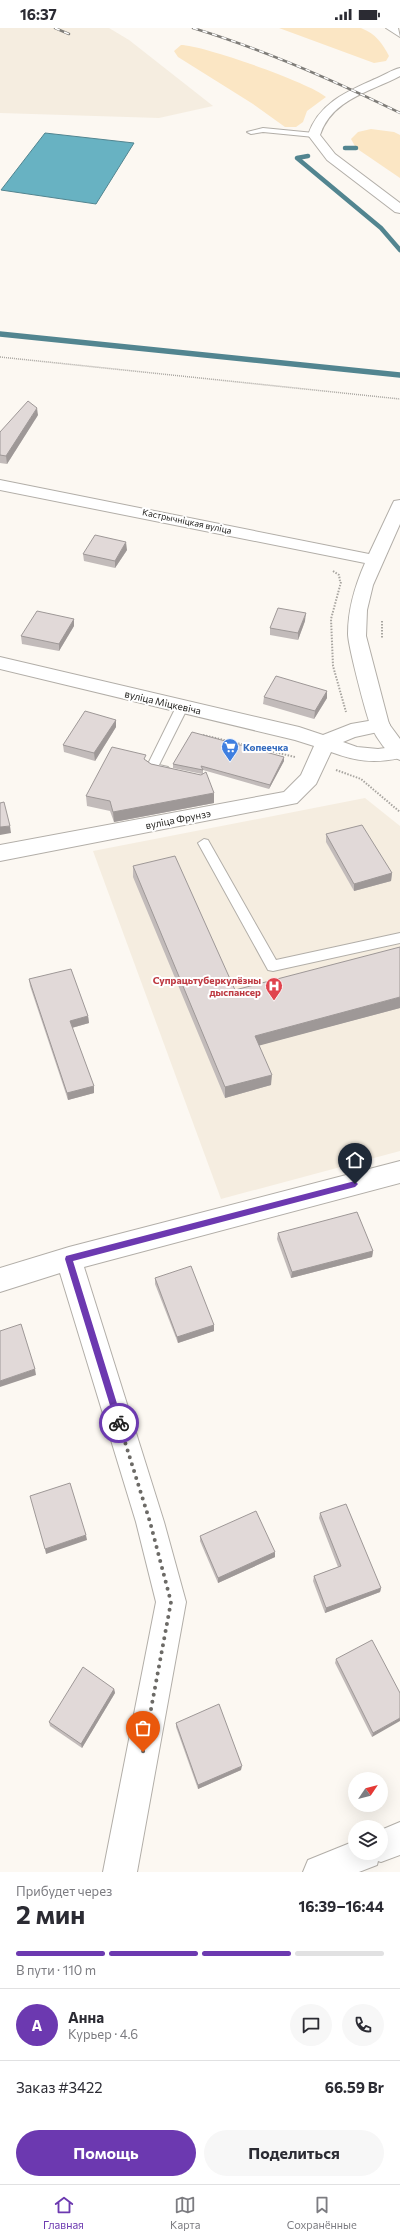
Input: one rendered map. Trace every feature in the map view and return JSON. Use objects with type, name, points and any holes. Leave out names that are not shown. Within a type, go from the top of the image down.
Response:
[{"type":"street","points":[[400,71],[344,99],[327,111],[318,124],[314,135],[319,144],[331,157],[400,209]]},
{"type":"street","name":"Кастрычніцкая вуліца","points":[[0,485],[375,560]]},
{"type":"street","points":[[399,752],[380,725],[357,636],[360,604],[364,585],[400,505]]},
{"type":"street","name":"вуліца Міцкевіча","points":[[0,663],[326,742],[355,753],[378,756],[399,752]]},
{"type":"street","points":[[326,742],[351,731],[380,725]]},
{"type":"street","name":"вуліца Фрунзэ","points":[[0,854],[290,798],[310,778],[326,742]]},
{"type":"street","points":[[0,1280],[69,1259],[400,1172]]},
{"type":"street","points":[[69,1259],[150,1522],[171,1602],[120,1872]]},
{"type":"street","points":[[388,1843],[400,1838]]},
{"type":"street","points":[[320,1872],[348,1860]]},
{"type":"lane","points":[[251,132],[263,130],[314,135]]},
{"type":"lane","points":[[173,772],[152,768],[182,707]]},
{"type":"lane","points":[[204,843],[273,966],[400,938]]},
{"type":"path","points":[[0,357],[400,399]]},
{"type":"path","points":[[381,645],[382,614]]},
{"type":"path","points":[[172,728],[294,756],[361,779],[400,812]]},
{"type":"path","points":[[215,742],[217,738]]},
{"type":"shaded area","points":[[0,28],[109,28],[129,40],[213,106],[159,118],[0,113]]},
{"type":"shaded area","points":[[279,28],[361,28],[371,33],[378,39],[389,56],[386,61],[374,63]]},
{"type":"shaded area","points":[[181,45],[210,51],[279,74],[326,97],[307,111],[303,122],[296,127],[285,127],[253,104],[178,57],[174,51]]},
{"type":"shaded area","points":[[371,129],[394,132],[400,135],[400,178],[356,148],[351,139],[358,132]]},
{"type":"shaded area","name":"Супрацьтуберкулёзны дыспансер","points":[[365,798],[400,826],[400,1151],[221,1199],[93,851]]},
{"type":"water","points":[[45,133],[134,143],[96,204],[1,190]]},
{"type":"building","points":[[28,401],[37,408],[6,456],[0,455],[0,432]]},
{"type":"building","points":[[95,535],[126,542],[115,561],[83,554]]},
{"type":"building","points":[[278,608],[306,613],[298,633],[270,628]]},
{"type":"building","points":[[37,611],[74,619],[59,644],[21,636]]},
{"type":"building","points":[[276,676],[327,691],[315,711],[264,697]]},
{"type":"building","points":[[85,711],[116,720],[94,753],[63,745]]},
{"type":"building","name":"Копеечка","points":[[192,732],[284,757],[270,785],[201,766],[203,770],[173,764]]},
{"type":"building","points":[[112,747],[146,755],[144,759],[151,764],[201,775],[206,772],[214,793],[113,812],[110,801],[86,796]]},
{"type":"building","points":[[4,802],[10,826],[0,827],[0,803]]},
{"type":"building","points":[[362,825],[392,873],[354,884],[326,834]]},
{"type":"building","points":[[175,856],[235,990],[400,947],[400,997],[255,1036],[272,1075],[225,1087],[133,866]]},
{"type":"building","points":[[71,969],[88,1016],[70,1021],[94,1086],[67,1093],[29,979]]},
{"type":"building","points":[[357,1212],[373,1251],[292,1272],[278,1233]]},
{"type":"building","points":[[191,1266],[214,1325],[177,1337],[155,1278]]},
{"type":"building","points":[[21,1324],[35,1369],[0,1381],[0,1331]]},
{"type":"building","points":[[70,1483],[86,1535],[45,1549],[30,1496]]},
{"type":"building","points":[[346,1504],[381,1588],[326,1608],[314,1576],[341,1566],[320,1513]]},
{"type":"building","points":[[256,1511],[275,1552],[218,1578],[200,1536]]},
{"type":"building","points":[[372,1640],[400,1693],[400,1718],[373,1733],[336,1659]]},
{"type":"building","points":[[83,1667],[114,1689],[81,1744],[49,1722]]},
{"type":"building","points":[[219,1704],[242,1766],[198,1785],[176,1723]]},
{"type":"waterway","points":[[345,148],[356,148]]},
{"type":"waterway","points":[[308,156],[297,158],[381,228],[400,250]]},
{"type":"waterway","points":[[0,334],[400,375]]},
{"type":"railway","points":[[55,28],[69,34]]},
{"type":"railway","points":[[193,28],[298,66],[400,113]]},
{"type":"way so far","points":[[119,1423],[150,1522],[171,1602],[143,1752]]},
{"type":"place","name":"Копеечка","points":[[230,762]]},
{"type":"place","name":"Супрацьтуберкулёзны дыспансер","points":[[274,1001]]},
{"type":"route","points":[[119,1423],[69,1259],[355,1184]]}]
